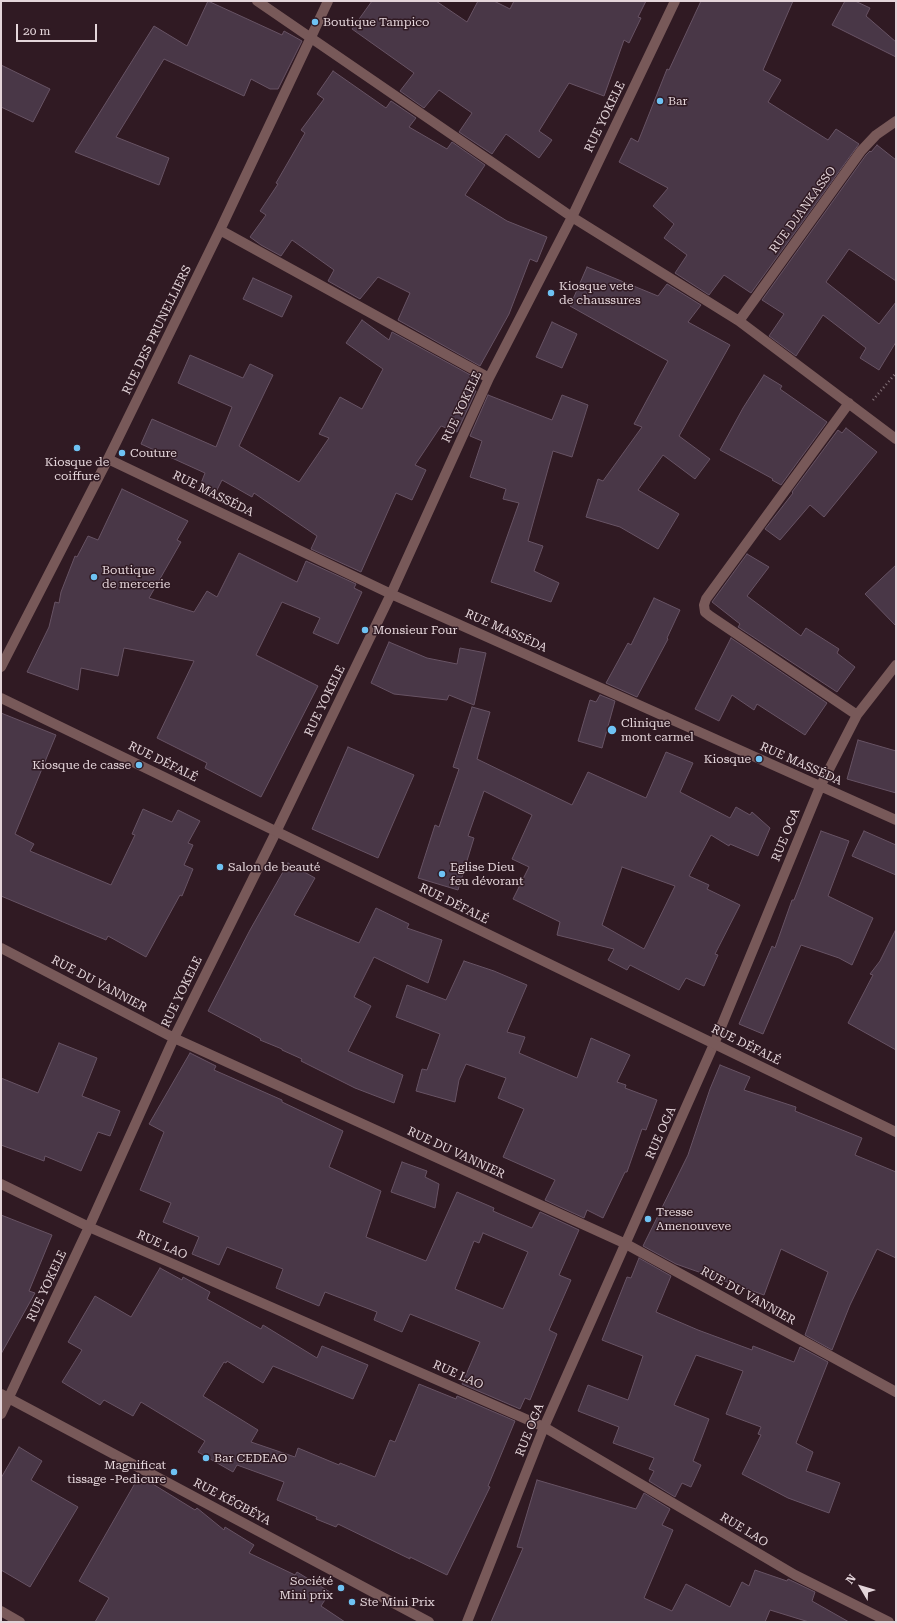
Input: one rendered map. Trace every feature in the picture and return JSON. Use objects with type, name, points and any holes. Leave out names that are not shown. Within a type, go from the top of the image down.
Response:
[{"type":"street","points":[[257,1],[572,217],[739,321],[896,439]]},
{"type":"street","name":"RUE DES PRUNELLIERS","points":[[1,667],[108,459],[220,230],[312,38],[328,1]]},
{"type":"street","name":"RUE YOKELE","points":[[1,1414],[5,1396],[89,1227],[174,1038],[391,594],[489,378],[572,217],[675,1]]},
{"type":"street","name":"RUE DJANKASSO","points":[[739,321],[861,150],[876,135],[896,121]]},
{"type":"street","points":[[220,230],[489,378]]},
{"type":"street","points":[[849,403],[706,599],[704,606],[705,612],[710,616],[857,715]]},
{"type":"street","name":"RUE MASSÉDA","points":[[108,459],[391,594],[896,820]]},
{"type":"street","name":"RUE OGA","points":[[467,1622],[544,1427],[714,1044],[820,787],[857,715],[896,665]]},
{"type":"street","name":"RUE DÉFALÉ","points":[[1,698],[896,1132]]},
{"type":"street","name":"RUE DU VANNIER","points":[[1,948],[174,1038],[626,1244],[896,1392]]},
{"type":"street","name":"RUE LAO","points":[[1,1184],[89,1227],[544,1427],[795,1575],[889,1622]]},
{"type":"street","name":"RUE KÉGBÉYA","points":[[5,1396],[429,1622]]},
{"type":"street","points":[[1,1611],[20,1622]]},
{"type":"path","points":[[849,403],[873,400],[896,373]]},
{"type":"building","points":[[208,1],[282,35],[284,31],[302,41],[278,89],[270,89],[251,79],[244,96],[164,59],[116,137],[169,158],[159,185],[75,152],[154,26],[187,46]]},
{"type":"building","points":[[372,1],[436,1],[467,22],[478,1],[494,1],[510,9],[514,1],[646,1],[638,17],[641,18],[629,43],[624,40],[604,96],[569,83],[539,131],[552,140],[539,158],[506,134],[492,154],[459,132],[472,113],[439,90],[424,108],[400,91],[414,73],[352,29]]},
{"type":"building","points":[[701,1],[793,1],[763,70],[781,80],[768,102],[828,140],[836,129],[859,144],[751,293],[724,275],[709,295],[675,273],[687,255],[664,238],[674,224],[653,206],[668,188],[619,162],[631,138],[638,142],[667,69],[669,70]]},
{"type":"building","points":[[845,1],[855,1],[870,8],[866,16],[896,42],[896,57],[832,25]]},
{"type":"building","points":[[1,65],[50,89],[33,122],[1,107]]},
{"type":"building","points":[[333,71],[386,108],[391,101],[416,118],[409,127],[447,149],[452,142],[485,165],[465,195],[507,221],[547,237],[537,262],[530,259],[509,314],[480,366],[398,320],[410,293],[378,277],[360,299],[328,281],[334,270],[292,240],[281,256],[250,237],[266,215],[260,211],[278,184],[276,183],[305,133],[301,130],[324,99],[317,94]]},
{"type":"building","points":[[877,145],[896,160],[896,281],[849,249],[826,282],[879,324],[896,302],[896,342],[879,370],[860,358],[866,348],[823,315],[796,356],[769,336],[784,314],[762,300],[866,155]]},
{"type":"building","points":[[587,267],[658,296],[667,284],[701,305],[688,322],[730,345],[679,436],[710,459],[695,479],[663,455],[638,490],[679,514],[658,549],[620,527],[586,517],[598,479],[603,481],[642,427],[634,424],[668,361],[570,306]]},
{"type":"building","points":[[253,278],[292,296],[282,317],[243,299]]},
{"type":"building","points":[[362,320],[389,340],[392,332],[474,377],[468,388],[476,391],[457,432],[441,426],[415,465],[426,470],[412,500],[396,493],[361,572],[311,549],[317,536],[254,493],[252,497],[222,480],[213,498],[198,491],[205,473],[141,444],[152,419],[216,447],[232,407],[178,383],[190,355],[243,378],[250,364],[273,375],[239,446],[299,482],[329,438],[319,434],[340,397],[362,409],[383,369],[346,343]]},
{"type":"building","points":[[552,322],[577,334],[562,368],[536,357]]},
{"type":"building","points":[[764,375],[782,386],[780,389],[827,422],[781,485],[772,480],[773,479],[720,450],[743,408]]},
{"type":"building","points":[[488,395],[552,420],[562,395],[588,405],[572,457],[553,451],[528,541],[543,546],[534,571],[559,583],[551,602],[491,582],[519,503],[503,499],[506,489],[470,477],[482,441],[470,436]]},
{"type":"building","points":[[846,428],[877,452],[824,517],[810,505],[780,540],[765,529],[838,430],[842,433]]},
{"type":"building","points":[[122,489],[188,521],[177,540],[181,542],[149,598],[194,612],[207,591],[217,597],[239,553],[297,582],[306,561],[356,584],[354,588],[362,592],[338,644],[313,633],[320,618],[282,602],[256,655],[318,686],[261,797],[205,768],[207,763],[157,738],[194,661],[124,648],[118,676],[81,668],[78,690],[27,672],[49,627],[55,602],[59,603],[61,592],[75,556],[77,557],[88,536],[98,540]]},
{"type":"building","points":[[747,554],[769,567],[747,596],[801,636],[806,628],[839,649],[837,653],[855,667],[837,692],[738,627],[740,624],[712,602]]},
{"type":"building","points":[[896,565],[896,626],[865,594]]},
{"type":"building","points":[[654,598],[680,610],[667,638],[668,639],[637,697],[606,683],[628,643],[631,645]]},
{"type":"building","points":[[731,638],[827,703],[805,735],[757,704],[754,710],[732,695],[719,721],[695,709]]},
{"type":"building","points":[[389,642],[427,658],[457,664],[460,648],[486,653],[474,705],[449,695],[447,700],[394,694],[371,683]]},
{"type":"building","points":[[600,695],[615,701],[602,748],[578,741],[590,700],[596,702]]},
{"type":"building","points":[[472,707],[490,712],[477,759],[572,805],[588,772],[646,798],[666,752],[693,763],[680,792],[730,818],[736,807],[750,815],[752,812],[770,828],[758,856],[730,844],[729,846],[711,835],[689,876],[709,885],[707,889],[740,905],[715,954],[718,955],[704,986],[686,978],[679,990],[630,965],[627,970],[608,960],[614,949],[557,935],[560,922],[513,899],[529,867],[512,859],[532,815],[484,791],[468,836],[474,838],[458,890],[418,878],[435,825],[439,827],[459,769],[453,767]],"holes":[[[622,867],[675,886],[644,949],[602,925]]]},
{"type":"building","points":[[1,713],[56,735],[15,834],[34,844],[30,851],[111,885],[135,835],[132,834],[143,809],[172,822],[178,810],[200,821],[188,843],[193,845],[184,865],[193,869],[182,896],[180,895],[146,957],[108,936],[106,940],[1,896]]},
{"type":"building","points":[[858,740],[896,751],[896,793],[847,779]]},
{"type":"building","points":[[348,747],[414,775],[378,858],[312,829]]},
{"type":"building","points":[[821,831],[849,841],[828,896],[873,918],[852,965],[839,958],[801,945],[763,1034],[739,1024],[772,946],[775,948],[792,900],[794,900]]},
{"type":"building","points":[[864,831],[896,845],[896,875],[852,856]]},
{"type":"building","points":[[288,863],[315,878],[294,915],[359,943],[376,908],[409,924],[407,928],[442,940],[428,983],[374,957],[354,997],[371,1006],[348,1051],[403,1075],[394,1103],[355,1088],[301,1061],[302,1059],[260,1040],[261,1039],[208,1011],[250,930]]},
{"type":"building","points":[[896,929],[896,1050],[848,1023],[873,975],[870,974],[880,961]]},
{"type":"building","points":[[464,961],[494,971],[527,985],[507,1032],[525,1037],[519,1053],[577,1078],[591,1038],[630,1055],[617,1082],[626,1085],[625,1088],[657,1100],[646,1130],[642,1129],[627,1172],[625,1172],[603,1218],[587,1210],[584,1218],[545,1200],[555,1180],[503,1157],[524,1109],[498,1098],[506,1078],[466,1064],[459,1080],[455,1102],[416,1091],[422,1069],[427,1070],[440,1034],[396,1017],[407,985],[446,1000]]},
{"type":"building","points":[[59,1043],[97,1058],[82,1096],[120,1111],[110,1136],[98,1132],[81,1171],[45,1156],[44,1161],[1,1145],[1,1078],[38,1093]]},
{"type":"building","points":[[190,1053],[216,1066],[214,1070],[282,1100],[282,1102],[343,1131],[329,1167],[381,1191],[366,1237],[426,1261],[457,1192],[494,1208],[493,1211],[532,1228],[540,1212],[579,1230],[559,1275],[571,1280],[549,1330],[557,1334],[530,1400],[525,1398],[520,1409],[462,1384],[480,1342],[410,1314],[402,1332],[374,1320],[377,1312],[325,1292],[319,1306],[276,1288],[283,1269],[227,1247],[219,1265],[192,1254],[199,1237],[163,1222],[171,1203],[140,1190],[164,1132],[149,1124]],"holes":[[[483,1233],[528,1252],[503,1309],[455,1289],[474,1241],[479,1243]]]},
{"type":"building","points":[[720,1065],[750,1077],[744,1090],[796,1107],[795,1111],[862,1138],[855,1155],[896,1172],[896,1258],[877,1249],[850,1305],[832,1350],[805,1335],[828,1272],[781,1249],[764,1295],[676,1264],[643,1246],[688,1155],[710,1089]]},
{"type":"building","points":[[402,1162],[427,1171],[425,1177],[439,1184],[435,1208],[391,1192]]},
{"type":"building","points":[[1,1215],[52,1235],[29,1291],[35,1293],[1,1354]]},
{"type":"building","points":[[639,1258],[671,1276],[656,1312],[698,1330],[752,1350],[753,1346],[794,1362],[800,1347],[828,1362],[796,1443],[813,1452],[806,1471],[840,1483],[829,1513],[788,1498],[742,1474],[761,1435],[758,1434],[761,1427],[726,1414],[743,1371],[696,1355],[674,1405],[709,1419],[693,1461],[701,1465],[691,1487],[682,1483],[675,1497],[649,1481],[654,1471],[649,1469],[654,1458],[613,1443],[619,1427],[578,1411],[588,1385],[628,1400],[643,1356],[602,1340],[627,1277],[631,1278]]},
{"type":"building","points":[[160,1268],[182,1280],[183,1277],[210,1292],[207,1299],[261,1329],[263,1325],[317,1358],[322,1346],[368,1365],[353,1399],[273,1366],[263,1383],[227,1361],[226,1363],[224,1362],[203,1396],[258,1430],[251,1442],[295,1457],[298,1448],[339,1465],[340,1463],[375,1477],[390,1440],[395,1442],[419,1384],[456,1399],[457,1396],[515,1421],[488,1486],[490,1487],[447,1575],[338,1524],[336,1527],[277,1500],[284,1482],[237,1465],[233,1472],[198,1452],[205,1441],[141,1402],[133,1416],[104,1400],[100,1405],[62,1382],[82,1350],[68,1342],[95,1296],[131,1317]]},
{"type":"building","points":[[19,1447],[42,1461],[31,1480],[78,1507],[30,1587],[1,1570],[1,1478]]},
{"type":"building","points":[[138,1478],[142,1480],[143,1478],[195,1510],[197,1508],[224,1530],[225,1527],[254,1545],[249,1553],[295,1575],[297,1572],[330,1592],[321,1606],[345,1622],[95,1622],[109,1598],[79,1581]]},
{"type":"building","points":[[537,1480],[636,1509],[644,1493],[670,1509],[662,1525],[673,1530],[644,1598],[672,1611],[686,1584],[730,1607],[742,1582],[749,1586],[755,1570],[787,1581],[788,1579],[815,1592],[812,1601],[849,1622],[809,1622],[770,1610],[765,1622],[491,1622],[523,1548],[517,1547]]},
{"type":"place","name":"Boutique Tampico","points":[[315,22]]},
{"type":"place","name":"Bar","points":[[660,101]]},
{"type":"place","name":"Kiosque vete de chaussures","points":[[551,293]]},
{"type":"place","name":"Kiosque de coiffure","points":[[77,448]]},
{"type":"place","name":"Couture","points":[[122,453]]},
{"type":"place","name":"Boutique de mercerie","points":[[94,577]]},
{"type":"place","name":"Monsieur Four","points":[[365,630]]},
{"type":"place","name":"Clinique mont carmel","points":[[612,730]]},
{"type":"place","name":"Kiosque","points":[[759,759]]},
{"type":"place","name":"Kiosque de casse","points":[[139,765]]},
{"type":"place","name":"Salon de beauté","points":[[220,867]]},
{"type":"place","name":"Eglise Dieu feu dévorant","points":[[442,874]]},
{"type":"place","name":"Tresse Amenouveve","points":[[648,1219]]},
{"type":"place","name":"Bar CEDEAO","points":[[206,1458]]},
{"type":"place","name":"Magnificat tissage -Pedicure","points":[[174,1472]]},
{"type":"place","name":"Société Mini prix","points":[[341,1588]]},
{"type":"place","name":"Ste Mini Prix","points":[[352,1602]]}]
